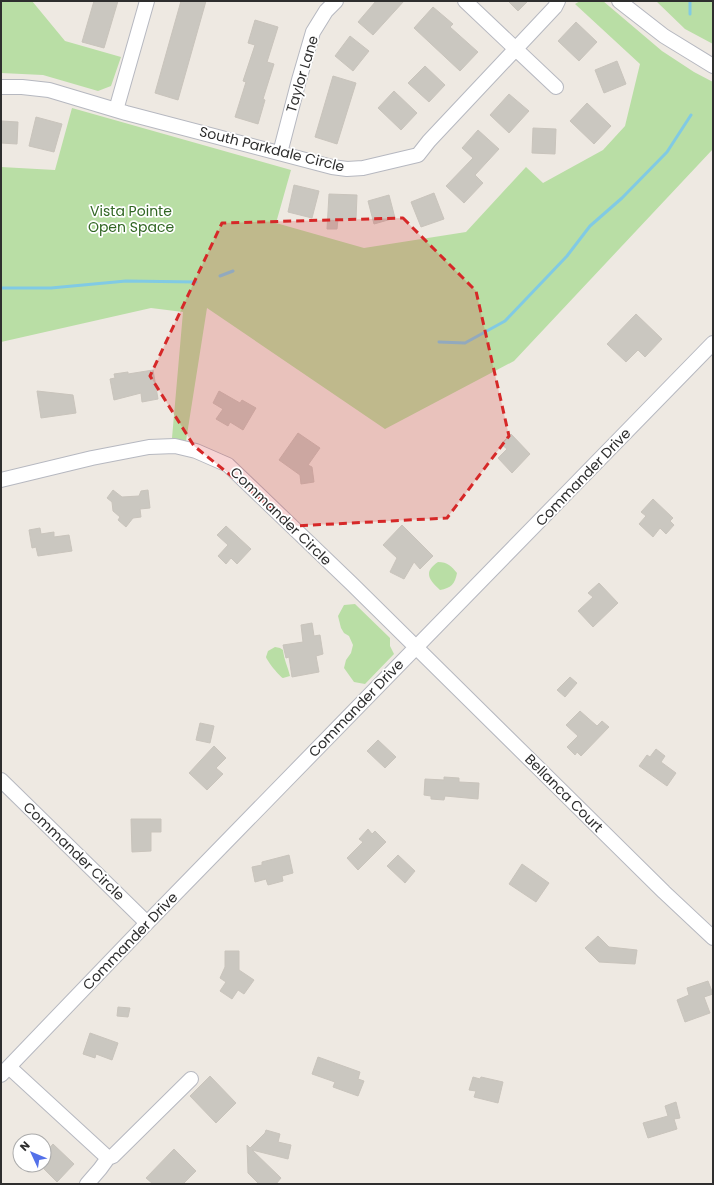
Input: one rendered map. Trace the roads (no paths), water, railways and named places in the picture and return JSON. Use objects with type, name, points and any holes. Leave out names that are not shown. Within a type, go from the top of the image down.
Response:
[{"type":"street","points":[[116,110],[147,1]]},
{"type":"street","name":"Taylor Lane","points":[[280,153],[299,80],[314,32],[326,11],[336,1]]},
{"type":"street","points":[[465,1],[556,87]]},
{"type":"street","points":[[622,2],[664,36],[713,66]]},
{"type":"street","name":"South Parkdale Circle","points":[[1,87],[22,87],[49,90],[116,110],[332,167],[347,169],[363,168],[418,155],[429,141],[559,3]]},
{"type":"street","name":"Commander Drive","points":[[5,1071],[147,922],[713,343]]},
{"type":"street","name":"Commander Circle","points":[[1,480],[92,458],[148,447],[175,446],[196,451],[228,464],[416,647]]},
{"type":"street","name":"Bellanca Court","points":[[416,647],[658,886],[713,938]]},
{"type":"street","name":"Commander Circle","points":[[1,780],[147,922]]},
{"type":"street","points":[[5,1071],[108,1158]]},
{"type":"street","points":[[87,1184],[108,1158],[112,1156],[191,1079]]},
{"type":"waterway","points":[[690,1],[690,14]]},
{"type":"waterway","points":[[439,342],[465,343],[505,321],[567,256],[590,226],[622,198],[667,152],[691,115]]},
{"type":"waterway","points":[[220,276],[233,271]]},
{"type":"waterway","points":[[1,288],[51,288],[126,281],[196,282]]},
{"type":"park label","name":"Vista Pointe Open Space","points":[[131,220]]}]
